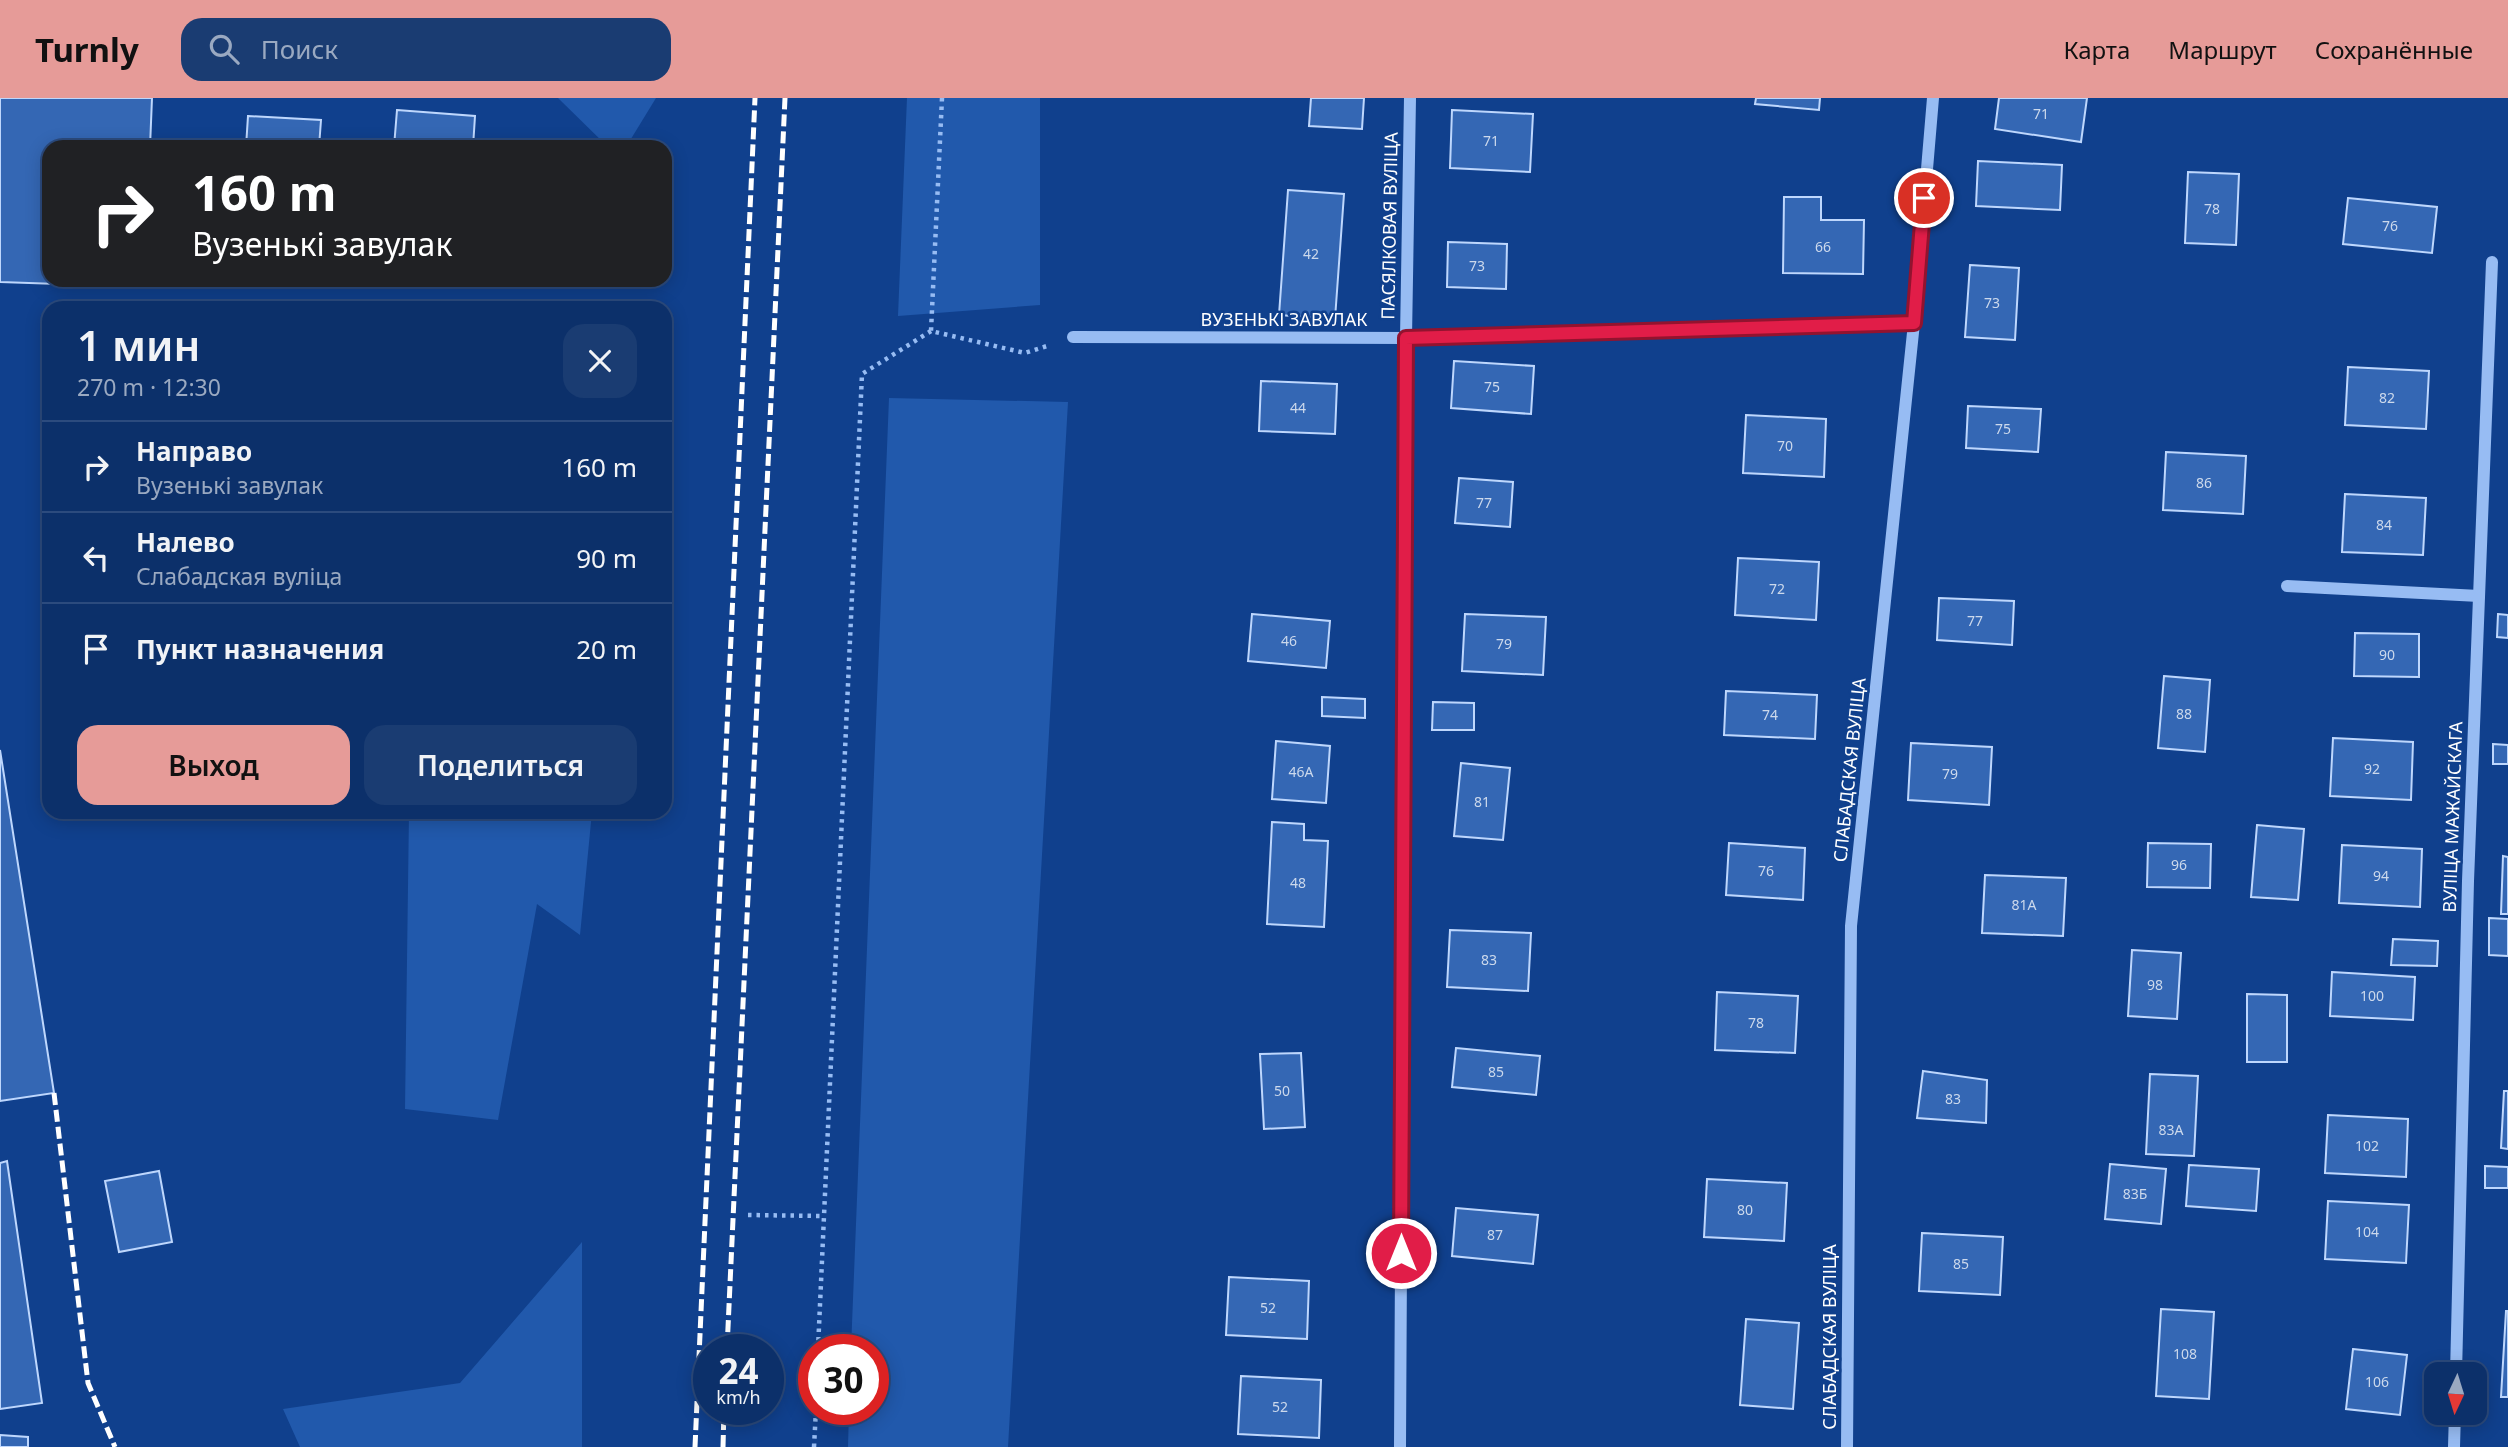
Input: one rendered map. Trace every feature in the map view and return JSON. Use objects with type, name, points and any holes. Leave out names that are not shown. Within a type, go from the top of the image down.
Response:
[{"type":"street","name":"ПАСЯЛКОВАЯ ВУЛІЦА","points":[[1400,1447],[1406,338],[1410,98]]},
{"type":"street","name":"СЛАБАДСКАЯ ВУЛІЦА","points":[[1847,1447],[1851,926],[1914,323],[1933,98]]},
{"type":"street","name":"ВУЛІЦА МАЖАЙСКАГА","points":[[2456,1362],[2468,881],[2492,261]]},
{"type":"street","name":"ВУЗЕНЬКІ ЗАВУЛАК","points":[[1073,337],[1406,338],[1914,323]]},
{"type":"street","points":[[2287,586],[2479,596]]},
{"type":"street","points":[[2454,1447],[2455,1425]]},
{"type":"path","points":[[931,331],[942,98]]},
{"type":"path","points":[[819,1334],[862,374],[931,331],[1025,353],[1073,337]]},
{"type":"path","points":[[748,1214],[824,1216]]},
{"type":"path","points":[[814,1447],[815,1425]]},
{"type":"shaded area","points":[[558,98],[656,98],[630,140],[601,140]]},
{"type":"shaded area","points":[[907,98],[1040,98],[1040,305],[898,316]]},
{"type":"shaded area","points":[[889,398],[1068,402],[1008,1447],[848,1447],[849,1425],[889,1425],[889,1334],[852,1334]]},
{"type":"shaded area","points":[[409,819],[591,819],[580,935],[537,904],[498,1120],[405,1109]]},
{"type":"shaded area","points":[[582,1242],[582,1447],[300,1447],[283,1409],[460,1383]]},
{"type":"building","points":[[0,98],[152,98],[150,140],[42,140],[42,283],[0,282]]},
{"type":"building","points":[[1311,98],[1364,98],[1362,129],[1309,126]]},
{"type":"building","points":[[1756,98],[1820,98],[1819,110],[1755,104]]},
{"type":"building","points":[[1999,98],[2087,98],[2081,142],[1995,129]]},
{"type":"building","points":[[397,110],[475,116],[473,140],[395,140]]},
{"type":"building","points":[[1452,110],[1533,114],[1530,172],[1450,168]]},
{"type":"building","points":[[248,116],[321,120],[320,140],[246,140]]},
{"type":"building","points":[[1978,161],[2062,165],[2060,210],[1976,206]]},
{"type":"building","points":[[2188,172],[2239,174],[2236,245],[2185,243]]},
{"type":"building","points":[[1288,190],[1344,194],[1335,319],[1279,315]]},
{"type":"building","points":[[1784,197],[1821,197],[1821,220],[1864,220],[1863,274],[1783,273]]},
{"type":"building","points":[[2348,198],[2437,207],[2432,253],[2343,244]]},
{"type":"building","points":[[1448,242],[1507,244],[1506,289],[1447,287]]},
{"type":"building","points":[[1970,265],[2019,268],[2015,340],[1965,337]]},
{"type":"building","points":[[1454,361],[1534,366],[1531,414],[1451,408]]},
{"type":"building","points":[[2348,367],[2429,371],[2426,429],[2345,425]]},
{"type":"building","points":[[1261,381],[1337,384],[1335,434],[1259,431]]},
{"type":"building","points":[[1968,406],[2041,409],[2038,452],[1966,448]]},
{"type":"building","points":[[1746,415],[1826,419],[1824,477],[1743,473]]},
{"type":"building","points":[[2166,452],[2246,456],[2243,514],[2163,510]]},
{"type":"building","points":[[1459,478],[1513,482],[1510,527],[1455,523]]},
{"type":"building","points":[[2345,494],[2426,498],[2423,555],[2342,552]]},
{"type":"building","points":[[1738,558],[1819,562],[1816,620],[1735,615]]},
{"type":"building","points":[[1939,598],[2014,601],[2012,645],[1937,640]]},
{"type":"building","points":[[1252,614],[1330,621],[1326,668],[1248,661]]},
{"type":"building","points":[[1465,614],[1546,617],[1543,675],[1462,671]]},
{"type":"building","points":[[2498,614],[2508,615],[2508,638],[2497,637]]},
{"type":"building","points":[[2355,633],[2419,634],[2419,677],[2354,676]]},
{"type":"building","points":[[2164,676],[2210,680],[2205,752],[2158,748]]},
{"type":"building","points":[[1726,691],[1817,695],[1815,739],[1724,735]]},
{"type":"building","points":[[1322,697],[1365,699],[1365,718],[1322,716]]},
{"type":"building","points":[[1433,702],[1474,703],[1474,730],[1432,730]]},
{"type":"building","points":[[2333,738],[2413,742],[2411,800],[2330,796]]},
{"type":"building","points":[[1276,741],[1330,746],[1326,803],[1272,799]]},
{"type":"building","points":[[1911,743],[1992,747],[1989,805],[1908,800]]},
{"type":"building","points":[[2493,744],[2508,745],[2508,764],[2493,764]]},
{"type":"building","points":[[0,750],[54,1093],[0,1101]]},
{"type":"building","points":[[1461,763],[1510,768],[1503,840],[1454,836]]},
{"type":"building","points":[[1272,822],[1304,824],[1304,840],[1328,841],[1324,927],[1267,924]]},
{"type":"building","points":[[2257,825],[2304,829],[2298,900],[2251,897]]},
{"type":"building","points":[[1729,843],[1805,848],[1803,900],[1726,895]]},
{"type":"building","points":[[2148,843],[2211,844],[2210,888],[2147,887]]},
{"type":"building","points":[[2342,845],[2422,849],[2420,907],[2339,903]]},
{"type":"building","points":[[2503,856],[2508,857],[2508,914],[2501,914]]},
{"type":"building","points":[[1985,875],[2066,878],[2063,936],[1982,933]]},
{"type":"building","points":[[2489,918],[2508,919],[2508,956],[2489,955]]},
{"type":"building","points":[[1450,930],[1531,933],[1528,991],[1447,987]]},
{"type":"building","points":[[2393,939],[2438,941],[2437,966],[2391,965]]},
{"type":"building","points":[[2132,950],[2181,953],[2177,1019],[2128,1016]]},
{"type":"building","points":[[2332,972],[2415,977],[2413,1020],[2330,1016]]},
{"type":"building","points":[[1717,992],[1798,996],[1795,1053],[1715,1050]]},
{"type":"building","points":[[2247,994],[2287,995],[2287,1062],[2247,1062]]},
{"type":"building","points":[[1456,1048],[1540,1056],[1536,1095],[1452,1087]]},
{"type":"building","points":[[1301,1053],[1305,1127],[1264,1129],[1260,1054]]},
{"type":"building","points":[[1923,1071],[1987,1080],[1986,1123],[1917,1118]]},
{"type":"building","points":[[2150,1074],[2198,1076],[2194,1156],[2146,1154]]},
{"type":"building","points":[[2504,1091],[2508,1091],[2508,1149],[2501,1148]]},
{"type":"building","points":[[2328,1115],[2408,1119],[2406,1177],[2325,1173]]},
{"type":"building","points":[[7,1161],[42,1403],[0,1409],[0,1163]]},
{"type":"building","points":[[2110,1164],[2166,1169],[2161,1224],[2105,1219]]},
{"type":"building","points":[[2189,1165],[2259,1169],[2256,1211],[2186,1206]]},
{"type":"building","points":[[2485,1166],[2508,1167],[2508,1188],[2485,1188]]},
{"type":"building","points":[[159,1171],[172,1242],[119,1252],[105,1181]]},
{"type":"building","points":[[1707,1179],[1787,1183],[1784,1241],[1704,1237]]},
{"type":"building","points":[[2328,1201],[2409,1205],[2406,1263],[2325,1259]]},
{"type":"building","points":[[1456,1208],[1538,1215],[1533,1264],[1452,1256]]},
{"type":"building","points":[[1922,1233],[2003,1237],[2000,1295],[1919,1291]]},
{"type":"building","points":[[1229,1277],[1309,1281],[1307,1339],[1226,1335]]},
{"type":"building","points":[[2161,1309],[2214,1312],[2209,1399],[2156,1396]]},
{"type":"building","points":[[2506,1311],[2508,1397],[2501,1397]]},
{"type":"building","points":[[1746,1319],[1799,1323],[1793,1409],[1740,1405]]},
{"type":"building","points":[[2353,1349],[2407,1355],[2400,1415],[2346,1409]]},
{"type":"building","points":[[1241,1376],[1321,1380],[1319,1438],[1238,1434]]},
{"type":"building","points":[[0,1435],[28,1437],[28,1447],[0,1447]]},
{"type":"railway","points":[[695,1447],[755,98]]},
{"type":"railway","points":[[728,1334],[785,98]]},
{"type":"railway","points":[[54,1093],[88,1383],[115,1447]]},
{"type":"railway","points":[[723,1447],[724,1425]]},
{"type":"route","points":[[1401,1253],[1406,338],[1914,323],[1924,198]]}]
